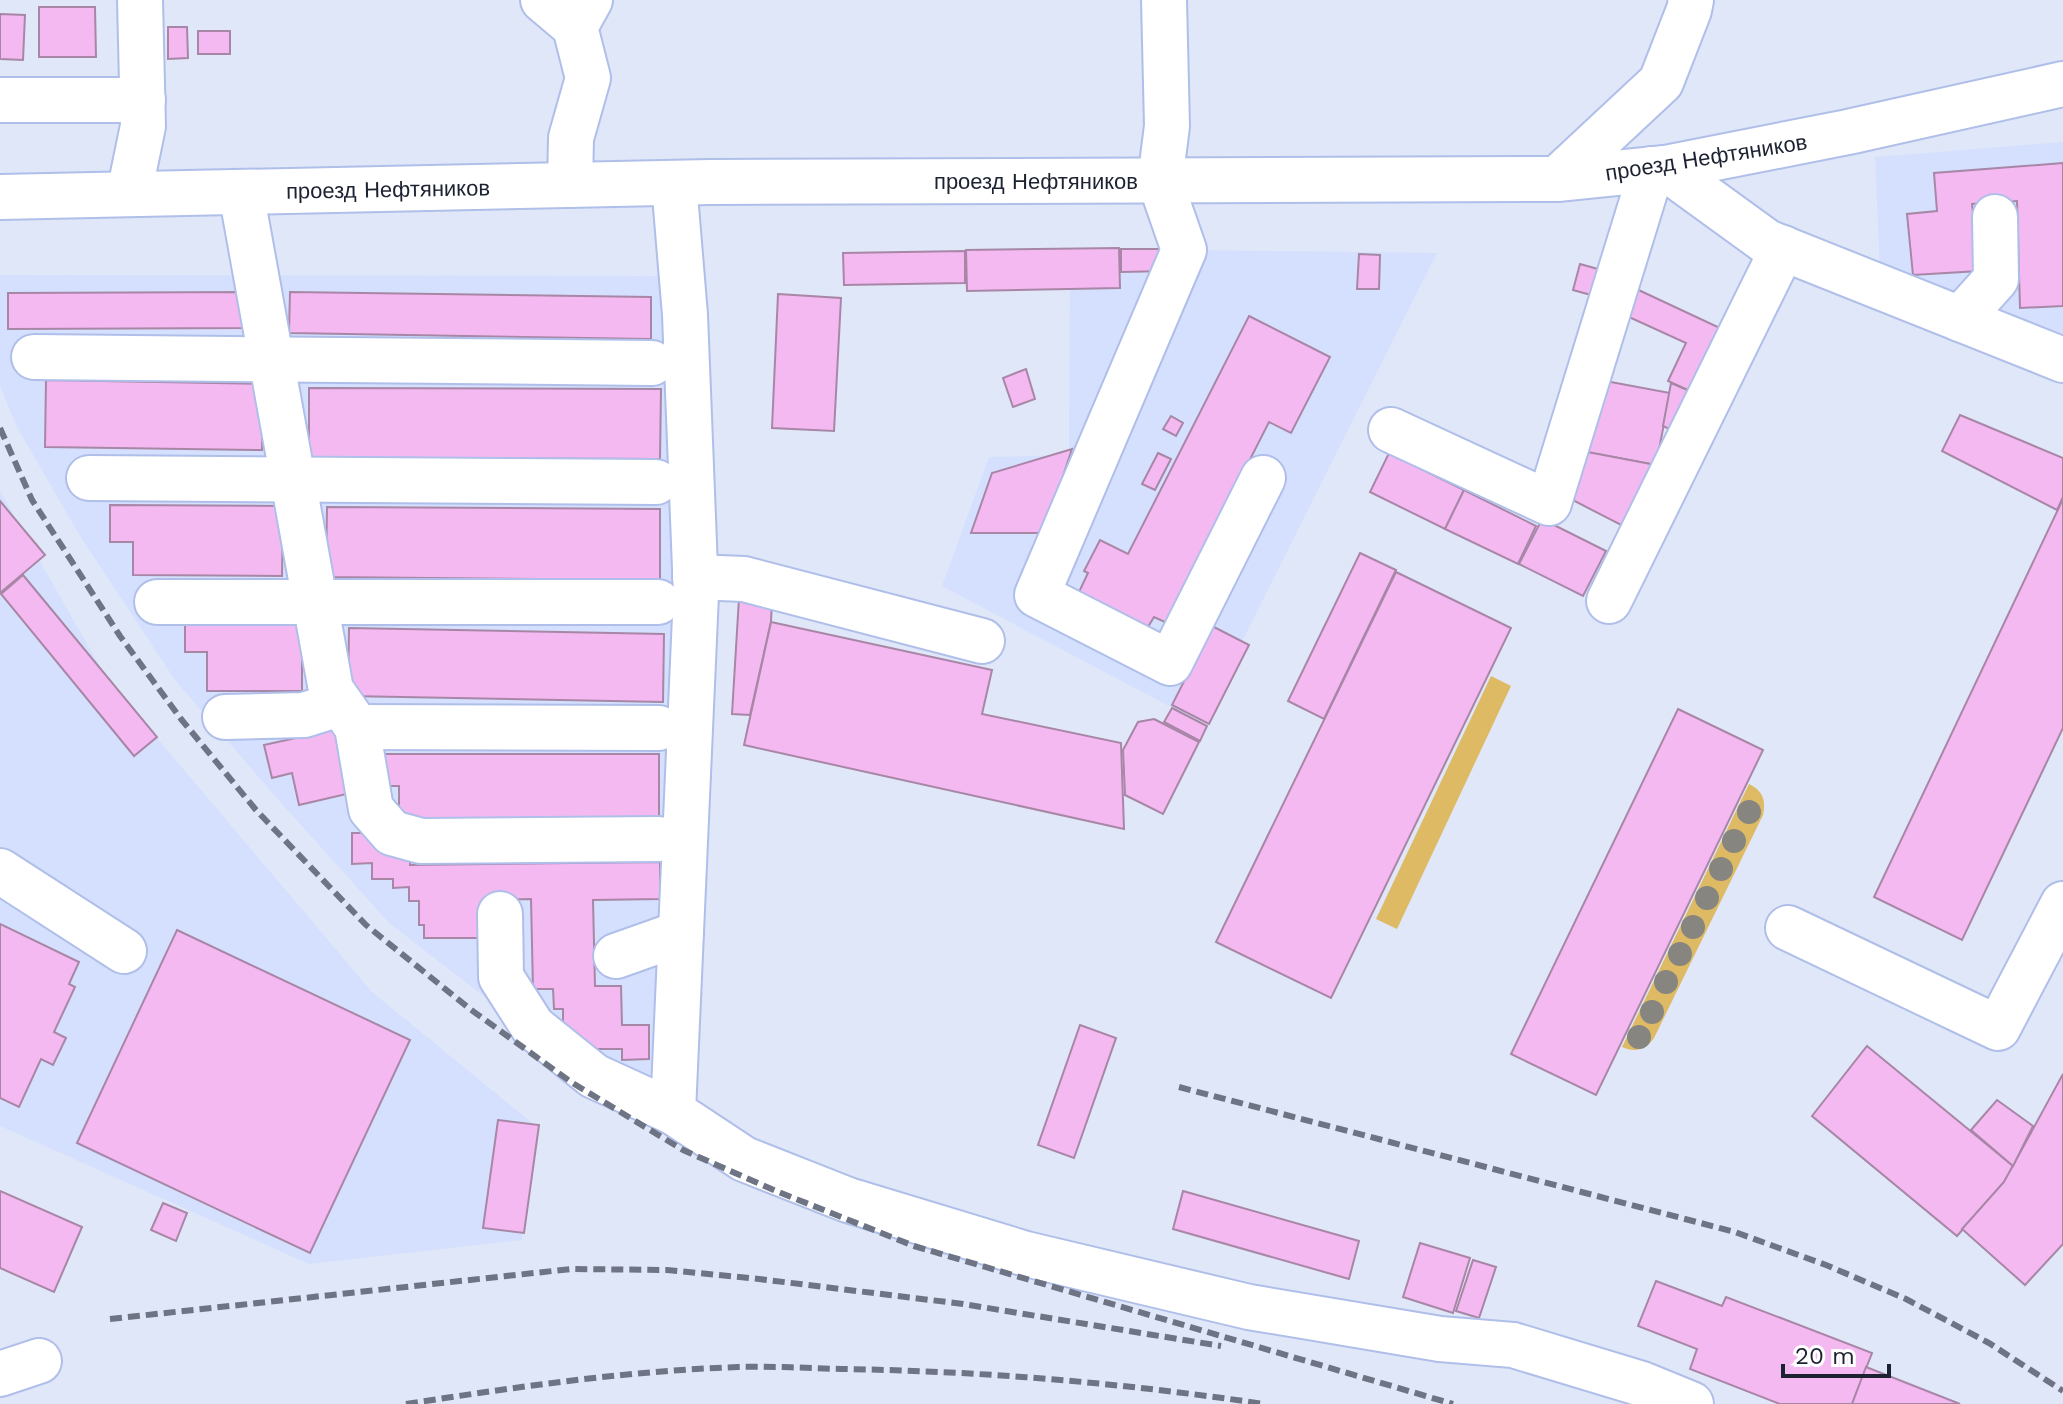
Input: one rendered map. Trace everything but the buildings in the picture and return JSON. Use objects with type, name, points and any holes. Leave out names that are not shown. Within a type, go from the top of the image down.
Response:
[{"type":"street","points":[[1164,0],[1167,126],[1160,181],[1184,250],[1037,595],[1170,663],[1263,478]]},
{"type":"street","points":[[129,194],[143,126],[142,1]]},
{"type":"street","points":[[1557,179],[1661,82],[1688,3]]},
{"type":"street","points":[[569,9],[588,78],[571,138],[570,185]]},
{"type":"street","name":"проезд Нефтяников","points":[[0,197],[674,183],[1557,179],[1658,169],[1848,132],[2063,84]]},
{"type":"street","points":[[0,100],[143,100]]},
{"type":"street","points":[[1391,430],[1549,503],[1658,169],[1767,242],[2063,360]]},
{"type":"street","points":[[673,1112],[695,577],[685,315],[674,183]]},
{"type":"street","points":[[241,192],[331,690],[348,715],[371,809],[392,833],[421,841],[659,839]]},
{"type":"street","points":[[1960,319],[1996,279],[1995,217]]},
{"type":"street","points":[[1609,601],[1783,248]]},
{"type":"street","points":[[34,357],[652,363]]},
{"type":"street","points":[[89,478],[656,482]]},
{"type":"street","points":[[695,577],[744,579],[982,641]]},
{"type":"street","points":[[157,602],[658,602]]},
{"type":"street","points":[[225,717],[348,715],[659,728]]},
{"type":"street","points":[[0,871],[124,951]]},
{"type":"street","points":[[1788,928],[1998,1028],[2063,904]]},
{"type":"street","points":[[500,914],[501,977],[533,1027],[594,1076],[673,1112],[744,1159],[848,1200],[1026,1254],[1249,1307],[1440,1339],[1513,1345],[1642,1384],[1691,1404]]},
{"type":"street","points":[[616,956],[681,933]]},
{"type":"shaded area","points":[[2063,142],[2063,337],[1880,270],[1875,157]]},
{"type":"shaded area","points":[[1070,251],[1437,253],[1201,723],[942,586],[989,457],[1069,455]]},
{"type":"shaded area","points":[[0,275],[667,276],[675,852],[659,1075],[578,1069],[389,923],[175,680],[80,536],[17,427],[0,386]]},
{"type":"shaded area","points":[[0,491],[107,679],[372,992],[537,1127],[522,1240],[309,1264],[0,1126]]},
{"type":"shaded area","points":[[1491,676],[1511,686],[1397,929],[1376,919]]},
{"type":"shaded area","points":[[1749,784],[1762,796],[1763,815],[1654,1038],[1640,1049],[1622,1047]]},
{"type":"railway","points":[[0,428],[32,500],[120,636],[181,719],[256,810],[366,925],[470,1009],[571,1082],[683,1150],[914,1246],[1453,1404]]},
{"type":"railway","points":[[1179,1087],[1735,1232],[1826,1265],[1906,1299],[1989,1343],[2063,1391]]},
{"type":"railway","points":[[110,1319],[571,1269],[667,1270],[963,1304],[1221,1346]]},
{"type":"railway","points":[[406,1404],[613,1376],[738,1367],[1000,1375],[1106,1384],[1264,1404]]}]
